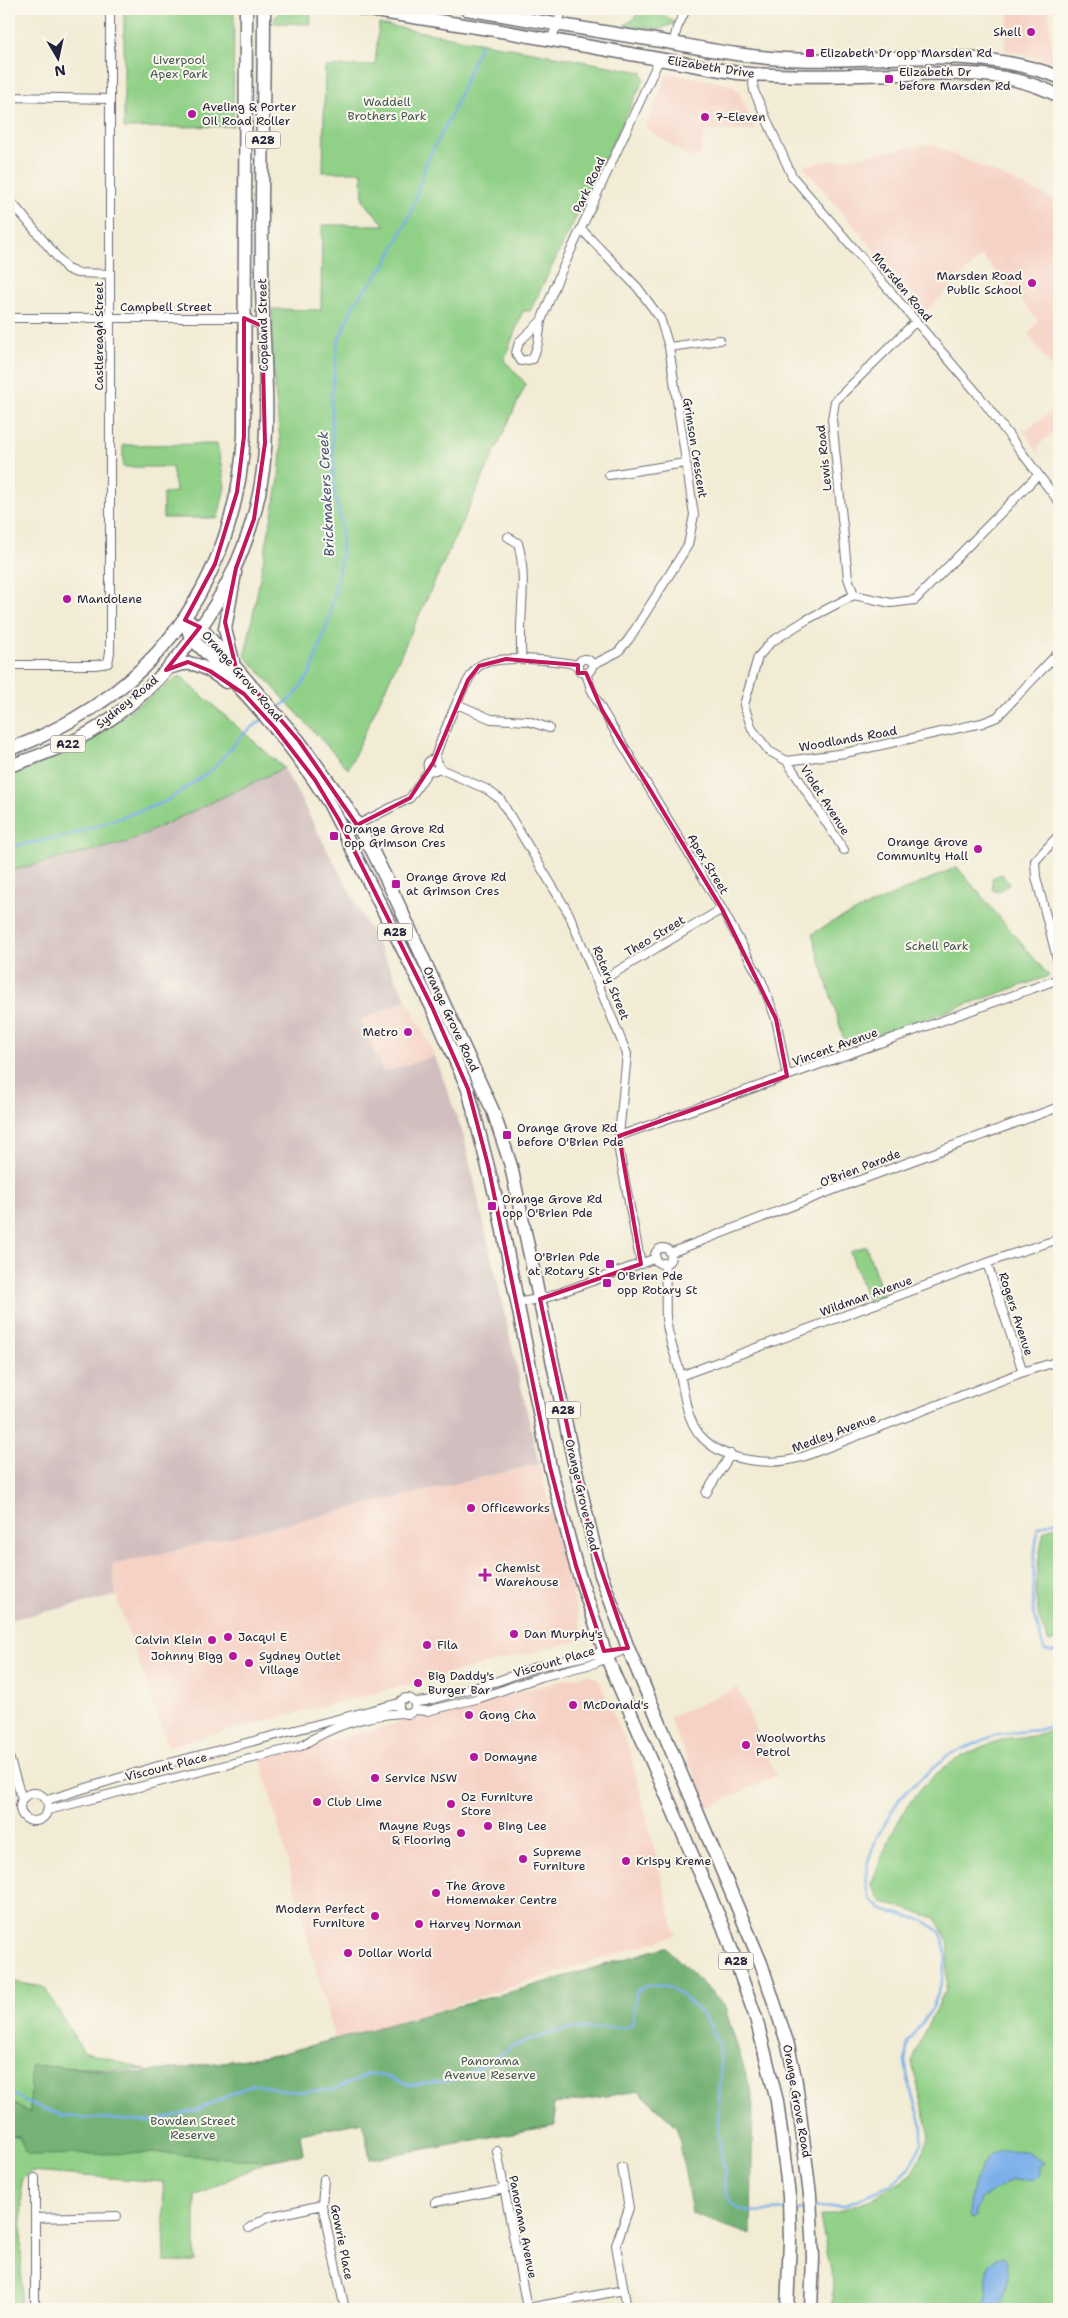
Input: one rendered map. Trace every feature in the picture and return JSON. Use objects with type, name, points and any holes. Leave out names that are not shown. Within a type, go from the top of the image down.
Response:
[{"type":"main road","name":"Copeland Street","points":[[185,620],[214,564],[226,533],[237,492],[244,436],[246,9]]},
{"type":"main road","name":"Copeland Street","points":[[200,626],[208,616],[236,568],[254,519],[263,469],[265,395],[262,326],[264,9]]},
{"type":"main road","name":"Elizabeth Drive","points":[[363,9],[551,40],[715,70],[752,74],[987,75],[1029,83],[1059,96]]},
{"type":"main road","name":"Elizabeth Drive","points":[[466,9],[752,57],[802,60],[938,58],[990,60],[1035,68],[1059,77]]},
{"type":"main road","points":[[673,44],[674,52],[678,55],[709,63],[715,70]]},
{"type":"main road","points":[[752,57],[752,74]]},
{"type":"main road","name":"A28","points":[[236,568],[225,629],[229,650],[236,668]]},
{"type":"main road","name":"Orange Grove Road","points":[[185,620],[200,626],[236,668],[263,707],[324,776],[357,825],[396,899],[492,1111],[511,1166],[593,1546],[628,1648],[770,1987],[788,2045],[806,2146],[813,2257],[812,2309]]},
{"type":"main road","name":"Orange Grove Road","points":[[185,620],[191,638],[244,694],[263,707]]},
{"type":"main road","name":"Sydney Road","points":[[9,749],[47,734],[110,696],[146,665],[185,620]]},
{"type":"main road","name":"Sydney Road","points":[[9,766],[70,743],[98,727],[147,689],[166,670],[200,626]]},
{"type":"main road","points":[[166,670],[180,663],[195,664],[210,670],[244,694]]},
{"type":"main road","name":"Orange Grove Road","points":[[278,725],[339,820],[428,998],[468,1089],[488,1165],[518,1303],[550,1467],[576,1566],[606,1654],[723,1926],[747,1989],[765,2048],[777,2101],[789,2196],[788,2309]]},
{"type":"street","name":"Castlereagh Street","points":[[9,665],[96,665],[108,663],[110,9]]},
{"type":"street","points":[[551,40],[563,9]]},
{"type":"street","points":[[673,44],[677,28],[686,9]]},
{"type":"street","name":"Park Road","points":[[540,321],[517,345],[516,353],[521,361],[533,359],[536,352],[540,321],[659,60]]},
{"type":"street","name":"Marsden Road","points":[[752,74],[754,91],[792,176],[977,393],[1059,502]]},
{"type":"street","points":[[9,97],[110,99]]},
{"type":"street","points":[[9,199],[67,269],[77,273],[110,274]]},
{"type":"street","name":"Grimson Crescent","points":[[581,229],[638,288],[660,318],[669,347],[694,515],[688,545],[625,644],[610,657],[592,665]]},
{"type":"street","name":"Campbell Street","points":[[9,318],[244,318],[262,326]]},
{"type":"street","name":"Lewis Road","points":[[854,595],[848,578],[832,408],[835,401],[848,387],[916,321]]},
{"type":"street","points":[[669,347],[720,340]]},
{"type":"street","points":[[609,475],[685,463]]},
{"type":"street","points":[[854,595],[891,603],[915,600],[1038,475]]},
{"type":"street","points":[[508,538],[518,543],[522,558],[524,578],[522,660]]},
{"type":"street","name":"Woodlands Road","points":[[854,595],[806,620],[771,642],[758,657],[744,705],[752,729],[769,751],[787,761],[845,753],[990,720],[1002,712],[1059,652]]},
{"type":"street","points":[[586,659],[592,665],[591,670],[586,673],[580,671],[578,665],[581,660],[586,659]]},
{"type":"street","points":[[357,825],[410,798],[429,770],[428,762],[434,760],[457,704],[472,673],[479,666],[496,660],[522,660],[578,665]]},
{"type":"street","name":"Apex Street","points":[[586,673],[591,689],[602,710],[722,909],[762,982],[776,1018],[787,1076]]},
{"type":"street","points":[[457,704],[491,719],[528,721],[549,728]]},
{"type":"street","points":[[429,770],[435,771],[438,768],[438,764],[434,760]]},
{"type":"street","name":"Violet Avenue","points":[[787,761],[844,850]]},
{"type":"street","name":"Rotary Street","points":[[438,768],[486,789],[500,799],[569,914],[599,982],[627,1054],[618,1146],[641,1264]]},
{"type":"street","points":[[1059,835],[1035,861],[1036,877],[1059,966]]},
{"type":"street","name":"Theo Street","points":[[599,982],[722,909]]},
{"type":"street","name":"Vincent Avenue","points":[[619,1136],[1059,979]]},
{"type":"street","name":"O'Brien Parade","points":[[670,1253],[813,1197],[1059,1107]]},
{"type":"street","name":"Wildman Avenue","points":[[680,1376],[988,1263],[1059,1239]]},
{"type":"street","points":[[662,1248],[667,1249],[670,1253],[670,1260],[664,1263],[659,1262],[656,1258],[657,1251],[662,1248]]},
{"type":"street","points":[[518,1303],[540,1299],[656,1258]]},
{"type":"street","name":"Medley Avenue","points":[[664,1263],[666,1319],[689,1415],[699,1433],[713,1446],[731,1454],[759,1462],[789,1462],[1024,1372],[1059,1361]]},
{"type":"street","name":"Rogers Avenue","points":[[988,1263],[1024,1372]]},
{"type":"street","points":[[706,1493],[731,1454]]},
{"type":"street","name":"Viscount Place","points":[[415,1706],[426,1701],[498,1681],[536,1667],[628,1648]]},
{"type":"street","points":[[408,1698],[415,1706],[410,1714],[402,1713],[399,1709],[399,1703],[403,1699],[408,1698]]},
{"type":"street","name":"Viscount Place","points":[[47,1800],[158,1766],[399,1703]]},
{"type":"street","name":"Viscount Place","points":[[48,1810],[301,1746],[319,1734],[341,1725],[384,1714],[402,1713]]},
{"type":"street","points":[[9,1757],[22,1799]]},
{"type":"street","points":[[30,1793],[40,1793],[47,1800],[48,1810],[46,1815],[38,1820],[29,1820],[22,1813],[20,1804],[22,1799],[30,1793]]},
{"type":"street","name":"Panorama Avenue","points":[[497,2151],[525,2309]]},
{"type":"street","points":[[622,2167],[629,2208],[616,2245],[627,2309]]},
{"type":"street","points":[[35,2178],[35,2309]]},
{"type":"street","name":"Gowrie Place","points":[[324,2179],[322,2205],[345,2309]]},
{"type":"street","points":[[434,2202],[505,2189]]},
{"type":"street","points":[[249,2228],[268,2217],[322,2205]]},
{"type":"street","points":[[35,2218],[117,2216]]},
{"type":"street","points":[[525,2309],[624,2290]]},
{"type":"highlighted area","points":[[244,318],[262,326],[265,443],[254,519],[236,568],[225,622],[236,668],[299,741],[357,825],[410,798],[433,763],[468,680],[479,666],[506,659],[578,665],[578,673],[586,673],[602,710],[722,909],[776,1019],[787,1076],[619,1136],[641,1264],[540,1299],[593,1546],[628,1648],[604,1651],[576,1566],[550,1467],[488,1165],[468,1089],[432,1007],[339,820],[315,780],[275,728],[244,694],[210,671],[188,662],[166,670],[200,627],[185,620],[215,564],[237,492],[244,436]]},
{"type":"shaded area","points":[[1010,9],[1049,9],[1052,62],[1004,50]]},
{"type":"shaded area","points":[[668,73],[721,82],[733,86],[740,94],[756,131],[704,131],[701,153],[693,160],[645,127]]},
{"type":"shaded area","name":"Marsden Road Public School","points":[[931,144],[1059,202],[1059,378],[1029,335],[1038,320],[982,256],[926,311],[803,166]]},
{"type":"shaded area","points":[[1059,405],[1059,429],[1038,445],[1038,452],[1021,428],[1027,430]]},
{"type":"shaded area","points":[[284,768],[407,1000],[361,1020],[383,1072],[435,1056],[464,1137],[539,1464],[112,1565],[116,1596],[9,1620],[9,871],[128,842]]},
{"type":"shaded area","points":[[407,1000],[435,1056],[383,1072],[361,1020]]},
{"type":"shaded area","points":[[539,1464],[584,1639],[168,1746],[116,1596],[112,1565]]},
{"type":"shaded area","points":[[587,1674],[596,1678],[600,1683],[630,1751],[676,1935],[335,2042],[261,1759]]},
{"type":"shaded area","points":[[738,1687],[776,1776],[709,1807],[669,1718]]},
{"type":"green space","name":"Liverpool Apex Park","points":[[124,9],[234,9],[233,126],[124,128]]},
{"type":"green space","points":[[286,9],[310,11],[311,24],[274,23],[277,14]]},
{"type":"green space","points":[[640,9],[655,9],[675,23],[659,30],[624,25],[633,20]]},
{"type":"green space","name":"Waddell Brothers Park","points":[[379,24],[642,72],[644,79],[530,311],[523,311],[504,360],[526,384],[348,769],[245,656],[279,479],[281,451],[273,369],[272,309],[321,310],[322,225],[385,225],[363,201],[362,172],[323,172],[325,67],[375,65]]},
{"type":"green space","points":[[217,444],[225,487],[218,518],[163,518],[163,493],[176,492],[172,467],[123,467],[123,445]]},
{"type":"green space","points":[[180,676],[284,768],[128,842],[9,871],[9,772],[69,753]]},
{"type":"green space","name":"Schell Park","points":[[957,867],[1049,976],[846,1046],[812,934],[832,922]]},
{"type":"green space","points":[[1002,874],[1009,884],[998,892],[993,890],[992,878]]},
{"type":"green space","points":[[866,1246],[883,1295],[867,1300],[850,1252]]},
{"type":"green space","points":[[1059,1524],[1059,1639],[1049,1642],[1041,1624],[1036,1599],[1036,1587],[1044,1531]]},
{"type":"green space","points":[[1059,1727],[1059,2309],[831,2309],[834,2286],[820,2217],[871,2199],[911,2176],[930,2136],[912,2063],[920,2040],[946,1990],[949,1942],[935,1918],[882,1902],[871,1885],[892,1834],[904,1812],[917,1793],[933,1777],[952,1762],[975,1750],[1004,1739],[1028,1737]]},
{"type":"green space","name":"Panorama Avenue Reserve","points":[[666,1947],[724,2005],[753,2097],[677,2126],[639,2091],[553,2104],[555,2125],[370,2159],[363,2122],[300,2134],[303,2154],[267,2161],[195,2196],[195,2262],[165,2262],[163,2182],[31,2172],[22,2179],[21,2309],[9,2309],[9,2136],[19,2137],[27,2153],[30,2114],[9,2100],[9,1981],[44,1987],[83,2051],[146,2070],[57,2067],[141,2073],[276,2055],[529,1987]]},
{"type":"green space","name":"Panorama Avenue Reserve","points":[[666,1947],[724,2005],[753,2097],[751,2235],[692,2214],[677,2126],[639,2091],[553,2104],[555,2125],[370,2159],[363,2122],[300,2134],[303,2154],[267,2161],[159,2153],[28,2155],[19,2137],[9,2136],[9,2100],[30,2113],[31,2065],[141,2073],[276,2055],[529,1987]]},
{"type":"water","points":[[1004,2150],[1026,2151],[1044,2163],[1040,2165],[1038,2175],[1034,2179],[1012,2180],[980,2199],[975,2212],[976,2218],[972,2219],[969,2216],[971,2202],[974,2186],[982,2164],[988,2157]]},
{"type":"water","points":[[1004,2256],[1007,2261],[1008,2275],[1004,2298],[998,2309],[988,2309],[983,2304],[986,2298],[988,2269],[990,2263]]},
{"type":"waterway","name":"Brickmakers Creek","points":[[276,710],[294,696],[311,672],[330,615],[342,553],[341,523],[334,491],[331,399],[338,342],[355,302],[385,265],[412,211],[426,163],[452,113],[480,45]]},
{"type":"waterway","name":"Brickmakers Creek","points":[[9,847],[67,836],[165,802],[213,769],[242,735],[262,720]]},
{"type":"waterway","points":[[1059,1519],[1038,1527],[1034,1560],[1033,1609],[1044,1650],[1054,1652],[1059,1648]]},
{"type":"waterway","points":[[814,2208],[844,2205],[891,2185],[909,2168],[922,2143],[922,2125],[908,2079],[905,2061],[908,2042],[933,2007],[941,1985],[946,1959],[944,1940],[940,1932],[923,1920],[882,1910],[871,1900],[866,1888],[868,1861],[877,1837],[901,1796],[948,1755],[998,1734],[1038,1730],[1059,1724]]},
{"type":"waterway","points":[[9,2092],[34,2105],[63,2116],[151,2122],[197,2110],[253,2084],[294,2092],[334,2090],[368,2074],[388,2077],[409,2085],[449,2081],[481,2067],[511,2047],[551,2033],[569,2029],[627,2027],[633,2022],[636,1992],[648,1986],[662,1985],[679,1993],[705,2018],[718,2046],[721,2075],[718,2130],[726,2187],[730,2199],[739,2209],[744,2211],[786,2210]]},
{"type":"waterway","points":[[794,2210],[806,2209]]},
{"type":"place","name":"Shell","points":[[1031,32]]},
{"type":"place","name":"Elizabeth Dr opp Marsden Rd","points":[[810,53]]},
{"type":"place","name":"Elizabeth Dr before Marsden Rd","points":[[889,79]]},
{"type":"place","name":"Aveling & Porter Oil Road Roller","points":[[192,114]]},
{"type":"place","name":"7-Eleven","points":[[705,117]]},
{"type":"place","name":"Marsden Road Public School","points":[[1032,283]]},
{"type":"place","name":"Mandolene","points":[[67,599]]},
{"type":"place","name":"Orange Grove Rd opp Grimson Cres","points":[[334,836]]},
{"type":"place","name":"Orange Grove Community Hall","points":[[978,849]]},
{"type":"place","name":"Orange Grove Rd at Grimson Cres","points":[[396,884]]},
{"type":"place","name":"Metro","points":[[408,1032]]},
{"type":"place","name":"Orange Grove Rd before O'Brien Pde","points":[[507,1135]]},
{"type":"place","name":"Orange Grove Rd opp O'Brien Pde","points":[[492,1206]]},
{"type":"place","name":"O'Brien Pde at Rotary St","points":[[610,1264]]},
{"type":"place","name":"O'Brien Pde opp Rotary St","points":[[607,1283]]},
{"type":"place","name":"Officeworks","points":[[471,1508]]},
{"type":"place","name":"Chemist Warehouse","points":[[485,1575]]},
{"type":"place","name":"Dan Murphy's","points":[[514,1634]]},
{"type":"place","name":"Jacqui E","points":[[228,1637]]},
{"type":"place","name":"Calvin Klein","points":[[212,1640]]},
{"type":"place","name":"Fila","points":[[427,1645]]},
{"type":"place","name":"Johnny Bigg","points":[[233,1656]]},
{"type":"place","name":"Sydney Outlet Village","points":[[249,1663]]},
{"type":"place","name":"Big Daddy's Burger Bar","points":[[418,1683]]},
{"type":"place","name":"McDonald's","points":[[573,1705]]},
{"type":"place","name":"Gong Cha","points":[[469,1715]]},
{"type":"place","name":"Woolworths Petrol","points":[[746,1745]]},
{"type":"place","name":"Domayne","points":[[474,1757]]},
{"type":"place","name":"Service NSW","points":[[375,1778]]},
{"type":"place","name":"Club Lime","points":[[317,1802]]},
{"type":"place","name":"Oz Furniture Store","points":[[451,1804]]},
{"type":"place","name":"Bing Lee","points":[[488,1826]]},
{"type":"place","name":"Mayne Rugs & Flooring","points":[[461,1833]]},
{"type":"place","name":"Supreme Furniture","points":[[523,1859]]},
{"type":"place","name":"Krispy Kreme","points":[[626,1861]]},
{"type":"place","name":"The Grove Homemaker Centre","points":[[436,1893]]},
{"type":"place","name":"Modern Perfect Furniture","points":[[375,1916]]},
{"type":"place","name":"Harvey Norman","points":[[419,1924]]},
{"type":"place","name":"Dollar World","points":[[348,1953]]},
{"type":"park label","name":"Bowden Street Reserve","points":[[193,2128]]}]
